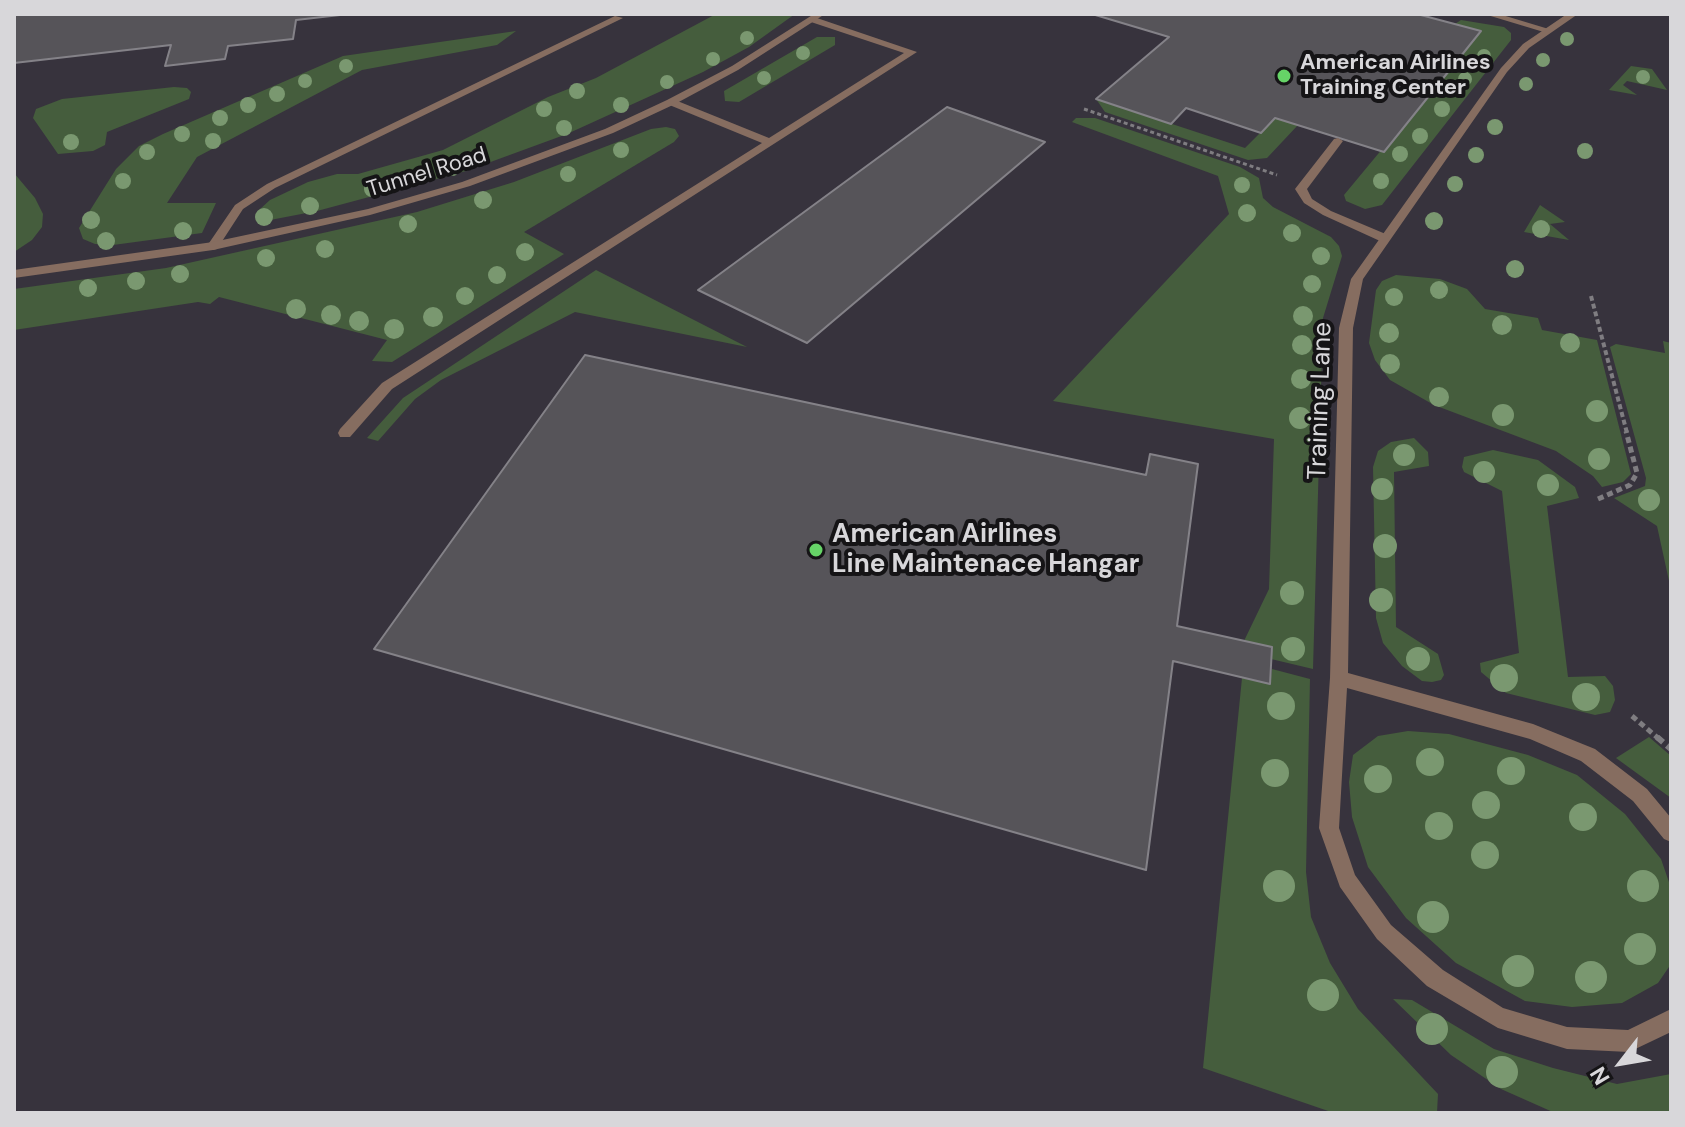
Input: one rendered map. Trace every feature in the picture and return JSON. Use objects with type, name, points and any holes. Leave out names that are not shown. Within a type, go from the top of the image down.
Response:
[{"type":"street","points":[[1489,14],[1547,30]]},
{"type":"street","name":"Training Lane","points":[[1573,14],[1547,30],[1504,70],[1357,279],[1346,328],[1339,678],[1329,828],[1347,880],[1384,932],[1435,978],[1498,1017],[1567,1038],[1629,1041],[1671,1020]]},
{"type":"street","points":[[345,433],[387,386],[912,52],[817,17]]},
{"type":"street","name":"Tunnel Road","points":[[14,274],[213,246],[370,212],[466,184],[609,131],[671,102],[817,17]]},
{"type":"street","points":[[213,246],[239,207],[271,186],[618,18]]},
{"type":"street","points":[[671,102],[770,142]]},
{"type":"street","points":[[1338,141],[1301,189],[1308,201],[1384,238]]},
{"type":"street","points":[[1339,678],[1533,732],[1588,755],[1640,795],[1671,833]]},
{"type":"path","points":[[1084,109],[1305,184]]},
{"type":"path","points":[[1591,296],[1637,473],[1630,485],[1598,499]]},
{"type":"path","points":[[1632,716],[1671,749]]},
{"type":"shaded area","points":[[14,14],[1671,14],[1671,1113],[14,1113]]},
{"type":"green space","points":[[716,14],[795,14],[749,47],[703,72],[567,134],[466,171],[317,211],[265,221],[257,218],[259,210],[270,200],[308,182],[337,174],[358,174],[443,150],[548,97],[596,78]]},
{"type":"green space","points":[[1461,20],[1504,27],[1511,33],[1511,40],[1382,205],[1365,209],[1346,201],[1344,195],[1480,31],[1455,24]]},
{"type":"green space","points":[[516,31],[497,45],[362,70],[197,157],[167,203],[216,203],[202,233],[113,245],[95,244],[83,239],[79,228],[116,169],[139,146],[163,134],[343,56]]},
{"type":"green space","points":[[817,37],[835,37],[835,45],[739,102],[725,101],[724,91]]},
{"type":"green space","points":[[1631,66],[1652,69],[1667,90],[1627,81],[1623,85],[1637,95],[1609,90]]},
{"type":"green space","points":[[187,88],[191,92],[189,99],[107,132],[105,145],[93,151],[58,154],[33,118],[36,109],[62,99]]},
{"type":"green space","points":[[1096,99],[1245,148],[1275,118],[1298,125],[1267,158],[1248,160],[1105,112]]},
{"type":"green space","points":[[1076,118],[1095,118],[1240,167],[1259,178],[1263,198],[1273,207],[1331,237],[1339,246],[1342,256],[1323,318],[1313,669],[1271,659],[1271,647],[1244,641],[1269,589],[1274,439],[1053,401],[1229,214],[1218,176],[1072,122]]},
{"type":"green space","points":[[651,129],[675,129],[679,136],[674,142],[524,232],[564,254],[392,362],[372,361],[387,340],[219,297],[210,304],[198,302],[14,330],[14,289],[166,268],[417,212],[514,182]]},
{"type":"green space","points":[[14,173],[35,198],[43,214],[42,227],[32,240],[14,252]]},
{"type":"green space","points":[[1540,205],[1565,222],[1550,224],[1569,240],[1524,232]]},
{"type":"green space","points":[[596,270],[747,347],[575,312],[441,380],[415,399],[378,441],[367,438],[403,398]]},
{"type":"green space","points":[[1396,275],[1440,279],[1467,289],[1485,309],[1538,318],[1542,330],[1597,340],[1631,474],[1623,482],[1602,487],[1593,476],[1556,451],[1434,405],[1390,380],[1375,360],[1369,343],[1376,290],[1382,281]]},
{"type":"green space","points":[[1663,341],[1671,343],[1671,590],[1657,526],[1614,498],[1645,486],[1646,478],[1610,347],[1616,344],[1665,353]]},
{"type":"green space","points":[[1414,438],[1428,452],[1429,466],[1394,472],[1396,627],[1438,654],[1444,675],[1441,680],[1432,682],[1422,681],[1402,666],[1383,643],[1376,618],[1373,467],[1378,451],[1391,442]]},
{"type":"green space","points":[[1493,450],[1538,460],[1575,487],[1579,498],[1547,506],[1568,677],[1605,676],[1613,686],[1615,700],[1610,712],[1595,715],[1506,693],[1481,672],[1480,663],[1519,653],[1502,491],[1464,472],[1462,467],[1464,457]]},
{"type":"green space","points":[[1272,669],[1310,679],[1306,872],[1311,917],[1330,963],[1358,1009],[1438,1094],[1437,1113],[1334,1113],[1203,1068],[1242,678],[1270,683]]},
{"type":"green space","points":[[1408,731],[1449,734],[1528,755],[1577,775],[1625,814],[1661,859],[1671,888],[1671,964],[1658,983],[1622,1003],[1572,1007],[1525,1001],[1456,963],[1406,918],[1368,867],[1352,817],[1349,782],[1353,755],[1378,736]]},
{"type":"green space","points":[[1649,737],[1671,756],[1671,798],[1616,758]]},
{"type":"green space","points":[[1393,999],[1412,1000],[1494,1049],[1553,1068],[1617,1084],[1671,1074],[1671,1113],[1555,1113],[1501,1089],[1451,1055]]},
{"type":"building","points":[[14,14],[349,14],[296,20],[293,39],[228,46],[225,59],[165,66],[171,45],[14,63]]},
{"type":"building","name":"American Airlines Training Center","points":[[1092,14],[1417,14],[1481,31],[1384,152],[1275,118],[1261,133],[1186,108],[1171,124],[1096,99],[1169,37]]},
{"type":"building","points":[[947,107],[1045,142],[807,343],[698,290]]},
{"type":"building","name":"American Airlines Line Maintenace Hangar","points":[[585,355],[1146,475],[1150,454],[1198,464],[1177,626],[1272,647],[1270,684],[1173,661],[1146,870],[374,649]]},
{"type":"place","name":"American Airlines Training Center","points":[[1284,76]]},
{"type":"place","name":"American Airlines Line Maintenace Hangar","points":[[816,550]]}]
